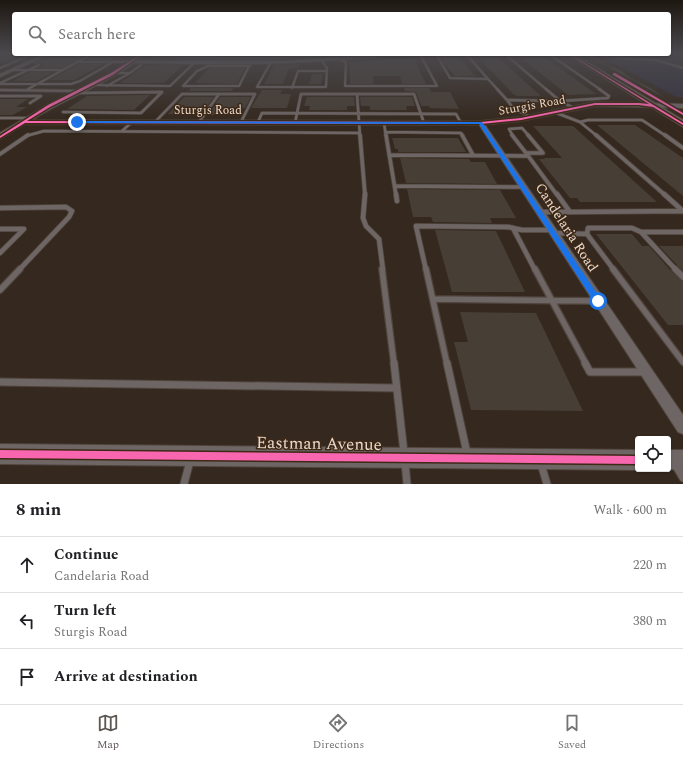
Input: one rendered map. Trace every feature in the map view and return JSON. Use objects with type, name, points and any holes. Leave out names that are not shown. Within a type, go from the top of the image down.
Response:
[{"type":"highway","points":[[604,76],[683,124]]},
{"type":"highway","points":[[617,76],[683,114]]},
{"type":"street","points":[[2,134],[108,76]]},
{"type":"street","points":[[0,90],[28,89],[76,92]]},
{"type":"street","name":"Sturgis Road","points":[[28,120],[132,122],[461,123],[530,118],[582,107],[646,109],[654,106],[683,106]]},
{"type":"street","name":"Candelaria Road","points":[[481,122],[598,301],[683,427]]},
{"type":"street","name":"Eastman Avenue","points":[[0,454],[635,460]]},
{"type":"lane","points":[[0,83],[15,76]]},
{"type":"lane","points":[[28,89],[52,76]]},
{"type":"lane","points":[[0,83],[76,83],[89,76]]},
{"type":"lane","points":[[107,86],[125,76]]},
{"type":"lane","points":[[89,85],[170,86],[181,76]]},
{"type":"lane","points":[[193,76],[183,86],[239,86],[245,76]]},
{"type":"lane","points":[[263,76],[257,87],[326,87],[327,76]]},
{"type":"lane","points":[[292,88],[296,76]]},
{"type":"lane","points":[[345,76],[345,86],[437,86],[431,76]]},
{"type":"lane","points":[[449,76],[450,78],[488,78]]},
{"type":"lane","points":[[486,76],[513,108],[530,118]]},
{"type":"lane","points":[[530,76],[560,101],[574,108]]},
{"type":"lane","points":[[507,100],[560,101],[610,97],[580,76]]},
{"type":"lane","points":[[6,96],[19,89]]},
{"type":"lane","points":[[63,112],[141,113],[162,92],[76,92]]},
{"type":"lane","points":[[155,122],[182,94],[255,94],[244,122],[243,132]]},
{"type":"lane","points":[[199,122],[219,94]]},
{"type":"lane","points":[[295,122],[301,94],[414,94],[424,122]]},
{"type":"lane","points":[[357,94],[365,200],[361,217],[364,225],[379,239],[407,484]]},
{"type":"lane","points":[[0,96],[41,96],[30,103]]},
{"type":"lane","points":[[554,112],[580,122],[683,211]]},
{"type":"lane","points":[[258,122],[262,113],[358,113],[456,114],[461,123]]},
{"type":"lane","points":[[0,118],[28,120]]},
{"type":"lane","points":[[580,122],[588,120],[642,120],[683,148]]},
{"type":"lane","points":[[122,131],[132,122]]},
{"type":"lane","points":[[384,122],[398,201]]},
{"type":"lane","points":[[389,155],[503,156],[527,155],[543,153],[522,128],[509,129],[509,131],[527,155],[570,212]]},
{"type":"lane","points":[[0,154],[22,138],[37,132],[122,131],[359,133]]},
{"type":"lane","points":[[385,132],[461,133],[473,155]]},
{"type":"lane","points":[[395,186],[523,187]]},
{"type":"lane","points":[[0,208],[66,207],[72,211],[69,217],[0,290]]},
{"type":"lane","points":[[540,212],[683,211]]},
{"type":"lane","points":[[468,458],[416,226],[513,228],[522,230],[587,234]]},
{"type":"lane","points":[[513,228],[590,372],[646,372]]},
{"type":"lane","points":[[683,232],[642,232],[632,228],[588,228],[587,234],[683,362]]},
{"type":"lane","points":[[0,229],[24,229],[0,253]]},
{"type":"lane","points":[[516,234],[522,230]]},
{"type":"lane","points":[[642,232],[683,277]]},
{"type":"lane","points":[[433,299],[598,301]]},
{"type":"lane","points":[[0,382],[396,388]]},
{"type":"lane","points":[[184,484],[192,456]]},
{"type":"lane","points":[[539,459],[547,484]]},
{"type":"lane","points":[[674,460],[683,478]]},
{"type":"shaded area","points":[[637,76],[683,76],[683,97],[676,97]]},
{"type":"green space","points":[[625,76],[652,89],[663,97]]},
{"type":"building","points":[[23,76],[47,76],[37,81],[13,81]]},
{"type":"building","points":[[57,76],[82,76],[74,80],[49,80]]},
{"type":"building","points":[[131,76],[172,76],[164,83],[120,83]]},
{"type":"building","points":[[202,76],[241,76],[237,84],[195,83]]},
{"type":"building","points":[[268,76],[286,76],[283,84],[264,84]]},
{"type":"building","points":[[312,76],[323,76],[321,84],[309,84]]},
{"type":"building","points":[[350,76],[422,76],[426,84],[402,84],[400,76],[373,76],[374,84],[350,84]]},
{"type":"building","points":[[496,76],[518,76],[541,96],[517,96],[513,94]]},
{"type":"building","points":[[543,76],[570,76],[596,94],[568,95]]},
{"type":"building","points":[[191,88],[233,88],[232,91],[189,91]]},
{"type":"building","points":[[404,88],[429,88],[431,92],[450,92],[459,109],[430,108],[429,106],[421,106],[416,92],[405,91]]},
{"type":"building","points":[[262,90],[282,90],[280,94],[291,94],[287,108],[251,108]]},
{"type":"building","points":[[150,95],[134,110],[67,109],[87,96]]},
{"type":"building","points":[[184,97],[214,97],[201,115],[168,114]]},
{"type":"building","points":[[220,97],[251,97],[245,108],[241,108],[238,115],[208,115]]},
{"type":"building","points":[[307,97],[354,97],[355,106],[347,106],[347,110],[309,110],[310,106],[304,106]]},
{"type":"building","points":[[360,97],[412,97],[415,106],[406,106],[407,110],[370,110],[370,106],[361,106]]},
{"type":"building","points":[[0,99],[28,99],[16,107],[27,107],[13,115],[0,115]]},
{"type":"building","points":[[597,125],[635,125],[683,158],[683,196]]},
{"type":"building","points":[[533,126],[573,126],[657,202],[580,202],[577,198],[570,198],[539,159],[562,158]]},
{"type":"building","points":[[392,138],[458,138],[466,152],[398,152],[398,149],[395,149]]},
{"type":"building","points":[[400,158],[469,159],[471,162],[485,162],[497,184],[406,183]]},
{"type":"building","points":[[407,189],[500,190],[516,218],[490,218],[492,223],[433,222],[431,217],[413,217]]},
{"type":"building","points":[[435,230],[496,231],[525,292],[452,292]]},
{"type":"building","points":[[596,234],[632,234],[642,246],[649,246],[672,272],[683,281],[683,325],[668,325]]},
{"type":"building","points":[[659,246],[683,246],[683,271],[677,265]]},
{"type":"building","points":[[460,312],[536,313],[583,411],[471,410],[454,342],[468,342]]},
{"type":"cycle path","points":[[0,137],[49,106],[109,76]]},
{"type":"cycle path","points":[[604,76],[683,124]]},
{"type":"cycle path","points":[[617,76],[683,114]]},
{"type":"cycle path","points":[[25,122],[481,123],[521,119],[595,104],[639,104],[654,106]]},
{"type":"cycle path","points":[[0,454],[635,460]]},
{"type":"route","points":[[77,122],[481,122],[598,301]]}]
